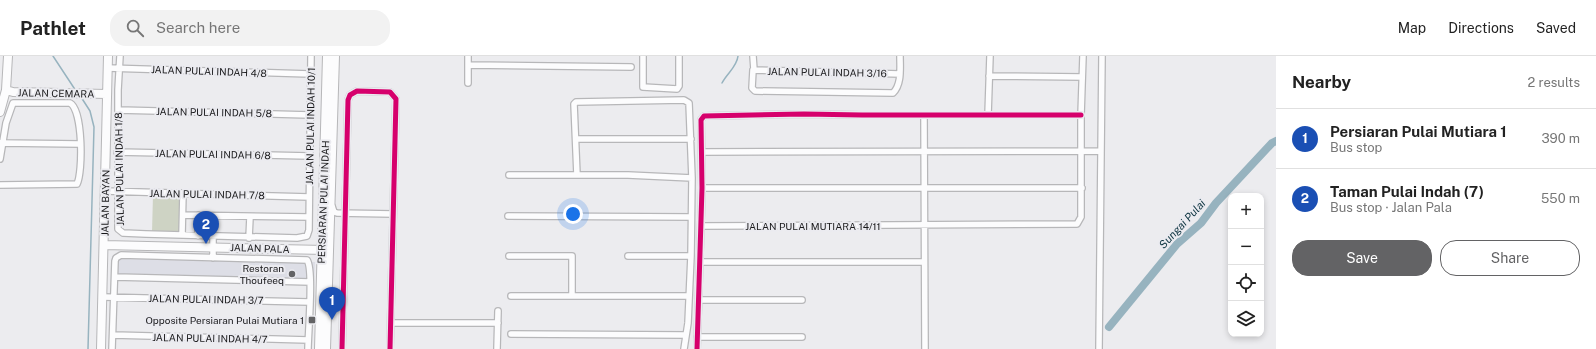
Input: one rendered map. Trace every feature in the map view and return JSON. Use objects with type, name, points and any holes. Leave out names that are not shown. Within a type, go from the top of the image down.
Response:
[{"type":"main road","points":[[0,112],[8,56]]},
{"type":"main road","name":"JALAN BAYAN","points":[[101,349],[108,56]]},
{"type":"main road","name":"PERSIARAN PULAI INDAH","points":[[319,349],[320,276],[325,250],[322,223],[327,56]]},
{"type":"main road","name":"PERSIARAN PULAI INDAH","points":[[326,349],[325,250],[330,188],[335,56]]},
{"type":"main road","name":"JALAN CEMARA","points":[[3,90],[13,92],[106,94]]},
{"type":"main road","points":[[293,249],[315,245],[318,243],[322,223]]},
{"type":"main road","name":"JALAN PALA","points":[[104,245],[325,250]]},
{"type":"main road","points":[[293,249],[317,255],[320,276]]},
{"type":"street","name":"JALAN PULAI INDAH 1/8","points":[[120,56],[117,152],[118,229],[122,233],[182,235]]},
{"type":"street","name":"JALAN PULAI INDAH 10/1","points":[[249,238],[297,238],[307,236],[309,218],[311,56]]},
{"type":"street","points":[[468,56],[468,83]]},
{"type":"street","points":[[643,56],[643,87],[677,89],[679,86],[679,56]]},
{"type":"street","points":[[753,56],[753,90],[893,93],[897,89],[900,74],[900,56]]},
{"type":"street","points":[[988,114],[990,56]]},
{"type":"street","name":"JALAN PULAI MUTIARA 14/11","points":[[701,226],[1077,224],[1081,218],[1081,115],[1083,56]]},
{"type":"street","points":[[1100,349],[1102,56]]},
{"type":"street","points":[[468,65],[631,67]]},
{"type":"street","name":"JALAN PULAI INDAH 4/8","points":[[107,68],[310,74]]},
{"type":"street","name":"JALAN PULAI INDAH 3/16","points":[[754,70],[900,74]]},
{"type":"street","points":[[989,76],[1082,77]]},
{"type":"street","points":[[342,349],[348,100],[350,95],[356,91],[390,92],[396,100],[390,349]]},
{"type":"street","points":[[577,175],[574,104],[578,101],[684,100],[690,106],[692,178],[691,256],[684,349]]},
{"type":"street","points":[[0,159],[10,107],[15,102],[70,103],[75,108],[80,123],[77,184],[0,185]]},
{"type":"street","name":"JALAN PULAI INDAH 5/8","points":[[118,110],[310,115]]},
{"type":"street","points":[[696,349],[700,300],[702,188],[701,120],[704,116],[708,114],[1081,115]]},
{"type":"street","points":[[924,115],[925,349]]},
{"type":"street","points":[[576,139],[691,139]]},
{"type":"street","points":[[2,143],[80,144]]},
{"type":"street","points":[[702,152],[1101,151]]},
{"type":"street","name":"JALAN PULAI INDAH 6/8","points":[[117,152],[309,156]]},
{"type":"street","points":[[509,175],[628,175],[692,178]]},
{"type":"street","points":[[330,188],[333,210],[337,213],[393,214]]},
{"type":"street","points":[[702,188],[1082,188]]},
{"type":"street","name":"JALAN PULAI INDAH 7/8","points":[[105,191],[309,197]]},
{"type":"street","points":[[183,193],[182,235],[249,238],[250,217]]},
{"type":"street","points":[[183,215],[309,218]]},
{"type":"street","points":[[198,215],[198,236]]},
{"type":"street","points":[[508,216],[691,217]]},
{"type":"street","points":[[213,237],[213,258]]},
{"type":"street","points":[[112,349],[115,261],[116,258],[121,255],[307,260],[310,264],[308,349]]},
{"type":"street","points":[[509,256],[572,256],[572,296]]},
{"type":"street","points":[[628,256],[691,256]]},
{"type":"street","points":[[700,262],[924,262]]},
{"type":"street","points":[[115,277],[310,282]]},
{"type":"street","points":[[511,296],[689,296]]},
{"type":"street","name":"JALAN PULAI INDAH 3/7","points":[[103,297],[309,302]]},
{"type":"street","points":[[700,300],[802,300]]},
{"type":"street","points":[[497,349],[498,310]]},
{"type":"street","points":[[390,323],[498,323]]},
{"type":"street","points":[[511,334],[685,335]]},
{"type":"street","name":"JALAN PULAI INDAH 4/7","points":[[113,335],[308,340]]},
{"type":"street","points":[[697,337],[802,337]]},
{"type":"shaded area","points":[[112,256],[315,262],[314,284],[111,279]]},
{"type":"green space","points":[[153,195],[181,197],[179,231],[152,232]]},
{"type":"waterway","points":[[53,56],[76,91]]},
{"type":"waterway","points":[[722,83],[734,67],[738,56]]},
{"type":"waterway","points":[[81,97],[90,111],[94,127],[88,349]]},
{"type":"waterway","name":"Sungai Pulai","points":[[1109,327],[1177,244],[1201,223],[1216,203],[1272,143],[1276,141]]},
{"type":"cycle path","points":[[342,349],[348,100],[350,95],[357,91],[390,92],[396,99],[390,349]]},
{"type":"cycle path","points":[[697,349],[702,188],[701,120],[704,116],[804,114],[1081,115]]},
{"type":"place","name":"Taman Pulai Indah (7)","points":[[206,244]]},
{"type":"place","name":"Restoran Thoufeeq","points":[[292,274]]},
{"type":"place","name":"Opposite Persiaran Pulai Mutiara 1","points":[[312,320]]},
{"type":"place","name":"Persiaran Pulai Mutiara 1","points":[[332,320]]}]
